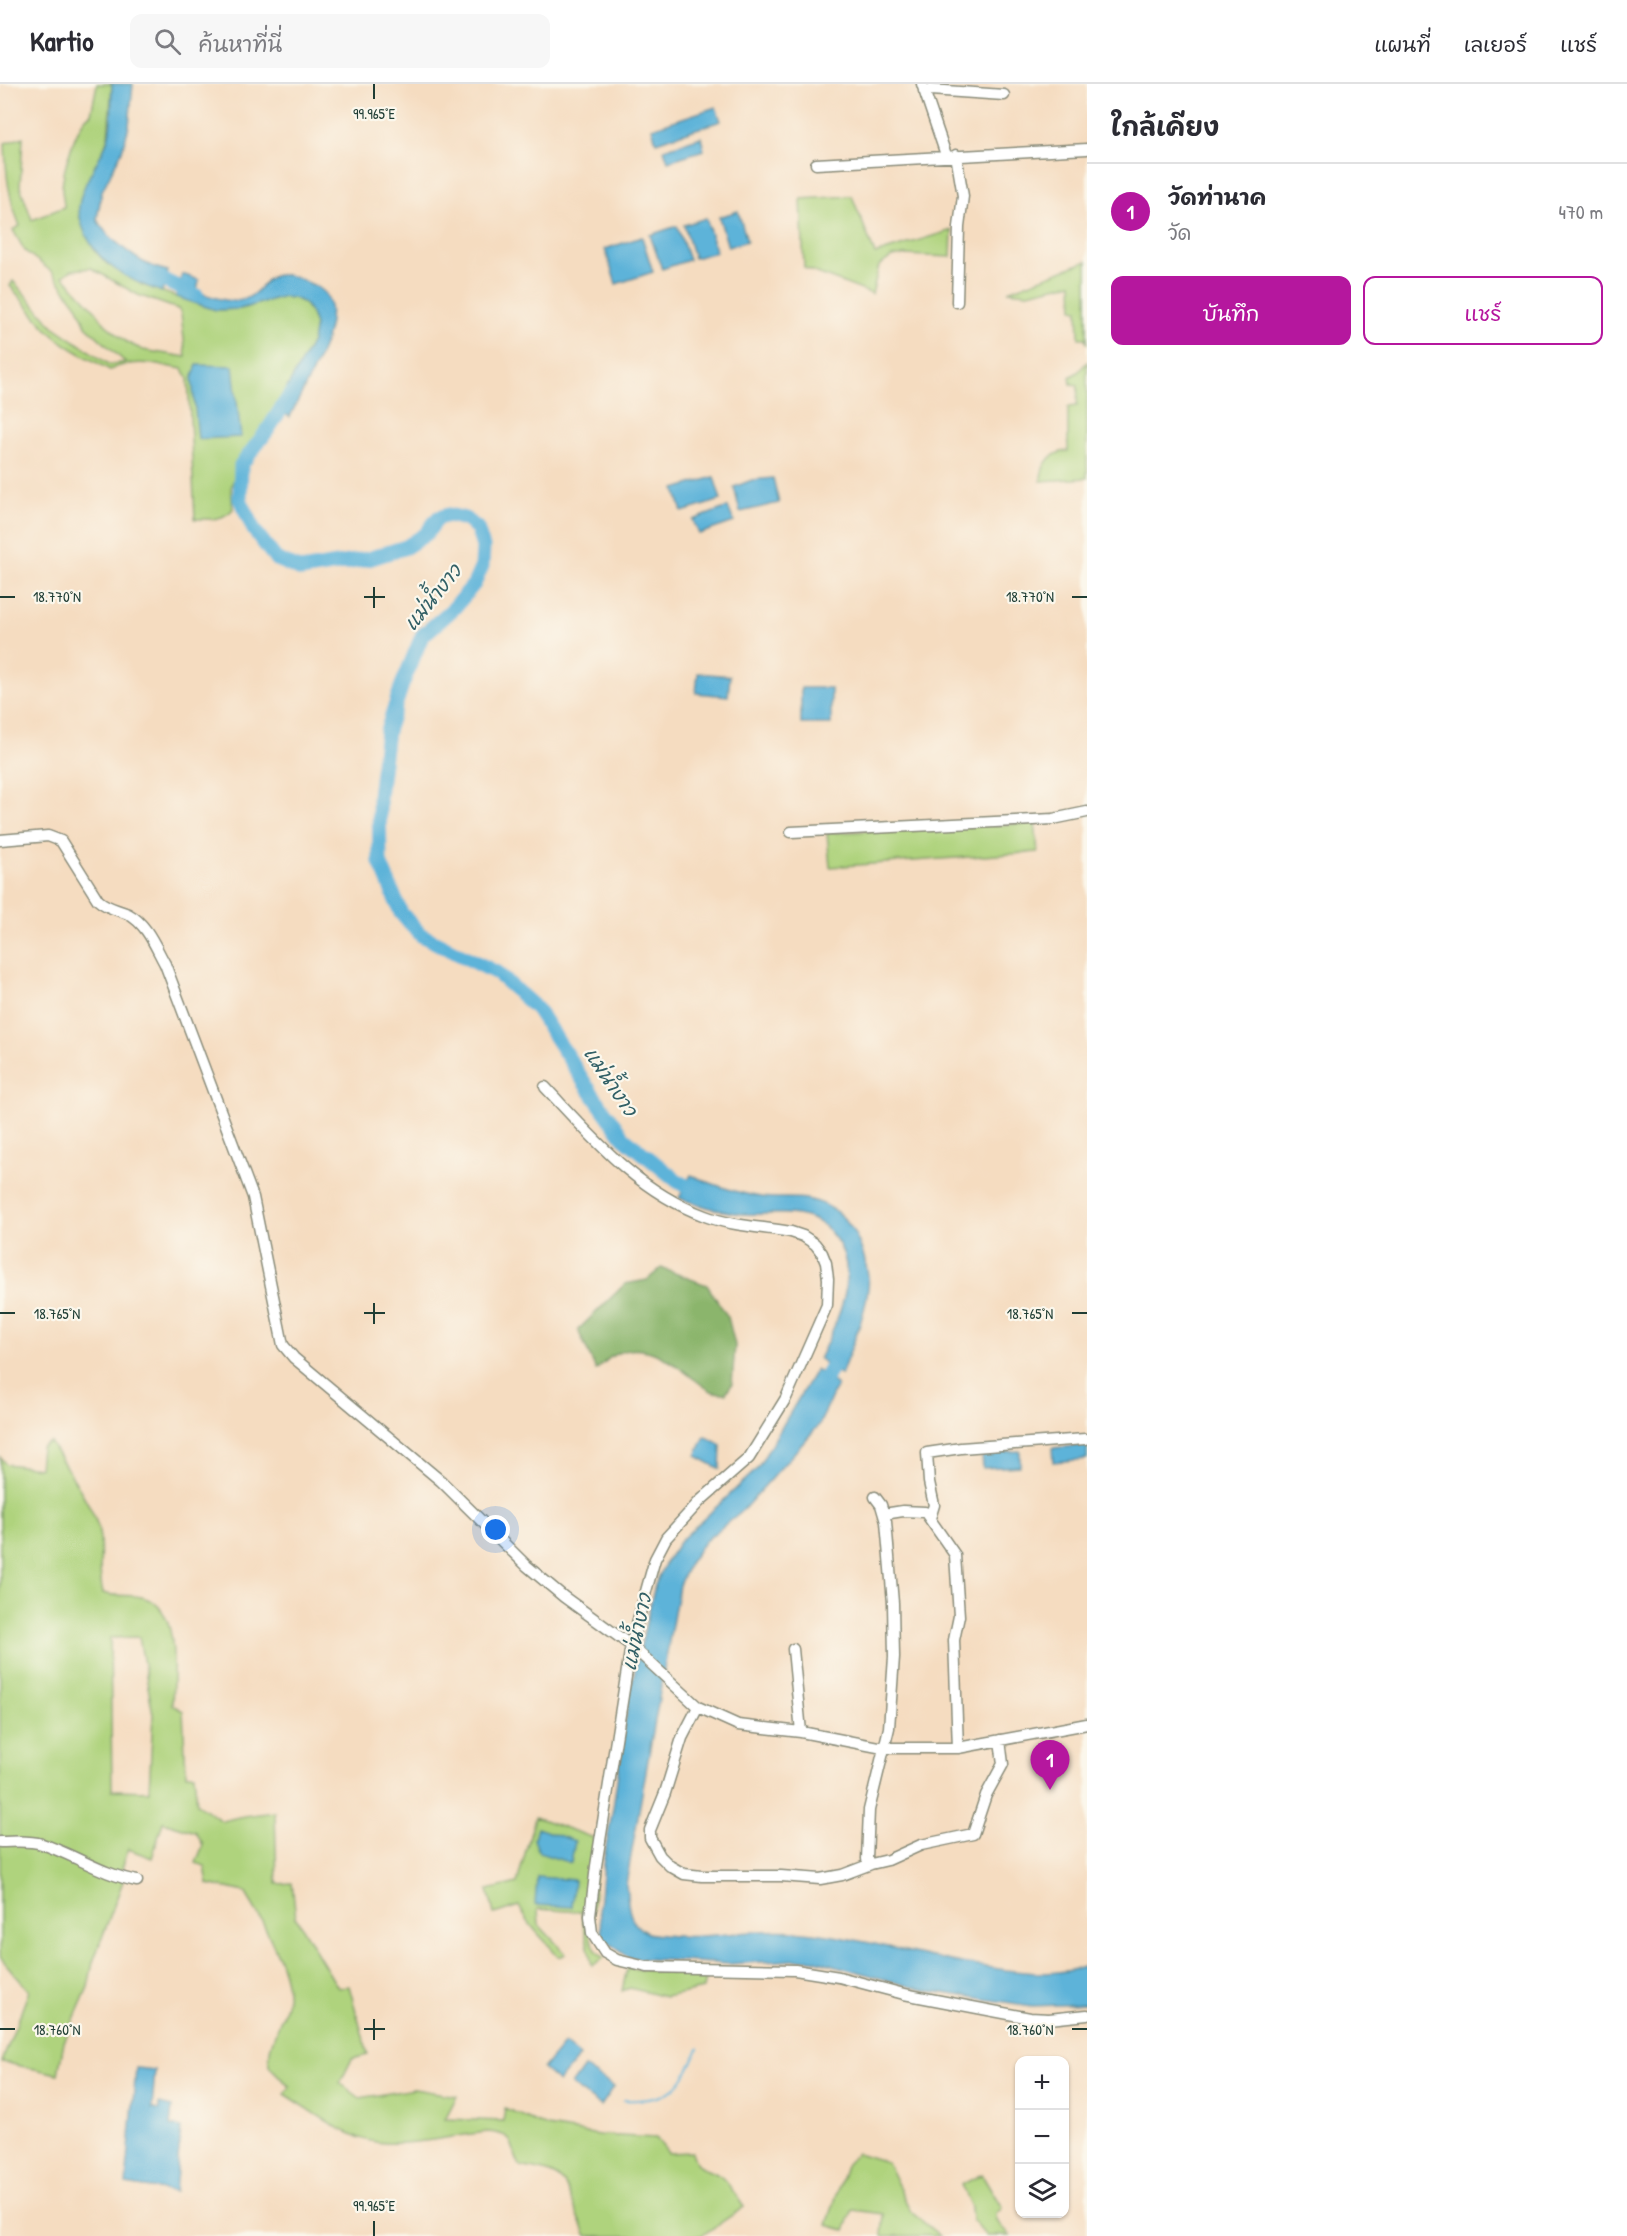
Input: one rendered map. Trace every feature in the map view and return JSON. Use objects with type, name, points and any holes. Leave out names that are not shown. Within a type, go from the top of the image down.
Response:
[{"type":"street","points":[[957,302],[959,227],[963,196],[951,155],[923,88],[1004,95]]},
{"type":"street","points":[[816,164],[1087,149]]},
{"type":"street","points":[[791,832],[1053,819],[1087,812]]},
{"type":"street","points":[[0,840],[48,836],[61,841],[98,900],[105,906],[137,920],[152,940],[165,964],[253,1197],[284,1345],[294,1358],[441,1481],[527,1566],[564,1597],[632,1646],[698,1707],[738,1725],[801,1732],[883,1748],[958,1748],[1087,1724]]},
{"type":"street","points":[[545,1087],[609,1155],[655,1192],[711,1218],[791,1232],[815,1244],[826,1263],[829,1292],[827,1305],[786,1398],[749,1458],[700,1500],[661,1545],[655,1558],[632,1646],[596,1866],[590,1916],[592,1933],[605,1953],[617,1960],[648,1967],[795,1970],[839,1977],[904,1994],[1030,2018],[1049,2019],[1087,2015]]},
{"type":"street","points":[[930,1518],[934,1505],[928,1482],[927,1453],[961,1448],[1085,1439]]},
{"type":"street","points":[[871,1864],[867,1858],[869,1810],[889,1728],[894,1657],[893,1603],[884,1514],[875,1497]]},
{"type":"street","points":[[884,1514],[925,1512],[955,1555],[959,1616],[954,1640],[958,1748]]},
{"type":"street","points":[[793,1649],[801,1732]]},
{"type":"street","points":[[698,1707],[682,1738],[665,1793],[650,1830],[650,1838],[660,1856],[670,1866],[684,1874],[702,1876],[781,1876],[820,1879],[842,1875],[888,1860],[921,1845],[973,1834],[986,1795],[1003,1764],[1000,1740]]},
{"type":"street","points":[[0,1842],[42,1844],[108,1874],[137,1881]]},
{"type":"green space","points":[[97,84],[112,84],[108,137],[80,218],[95,251],[107,264],[142,285],[216,310],[240,309],[281,297],[294,298],[304,303],[315,325],[312,342],[276,408],[239,462],[231,488],[233,509],[220,517],[195,519],[188,378],[183,369],[136,363],[110,370],[57,338],[39,321],[10,286],[13,281],[53,326],[110,365],[125,362],[86,326],[78,307],[52,272],[25,251],[13,230],[20,226],[8,185],[5,143],[23,137],[20,186],[32,220],[64,207],[62,188],[68,159],[75,136],[85,119],[91,114]],"holes":[[[91,268],[138,295],[178,309],[181,313],[186,357],[143,350],[128,343],[105,324],[63,276],[72,270]]]},
{"type":"green space","points":[[852,196],[875,254],[952,230],[951,257],[904,255],[892,257],[879,266],[872,294],[804,268],[801,199]]},
{"type":"green space","points":[[1087,261],[1087,344],[1085,338],[1079,338],[1078,310],[1073,309],[1072,283],[1028,293],[1008,291]]},
{"type":"green space","points":[[1087,362],[1087,478],[1041,481],[1043,469],[1048,460],[1052,456],[1068,451],[1068,407],[1077,406],[1078,385],[1071,384],[1070,377]]},
{"type":"green space","points":[[1035,823],[1038,852],[830,867],[827,833]]},
{"type":"green space","points":[[661,1268],[707,1285],[728,1317],[735,1345],[732,1384],[726,1393],[709,1390],[667,1359],[636,1349],[612,1356],[596,1370],[578,1330],[625,1284],[647,1280]]},
{"type":"green space","points":[[50,1442],[97,1523],[103,1593],[145,1598],[157,1605],[165,1615],[172,1644],[172,1705],[183,1711],[186,1774],[194,1774],[197,1804],[222,1821],[275,1812],[277,1884],[292,1883],[296,1918],[338,1988],[349,1986],[368,2055],[352,2059],[340,2083],[360,2098],[414,2089],[457,2096],[445,2119],[503,2121],[505,2108],[547,2127],[600,2135],[656,2138],[668,2153],[692,2152],[697,2164],[723,2179],[744,2207],[701,2236],[587,2236],[564,2183],[550,2173],[520,2166],[511,2143],[504,2135],[488,2132],[417,2142],[376,2142],[341,2129],[285,2094],[290,2087],[269,2066],[270,2048],[287,1999],[284,1973],[273,1944],[245,1892],[208,1884],[205,1866],[196,1863],[203,1845],[196,1832],[163,1822],[152,1858],[128,1849],[121,1872],[126,1873],[93,1962],[88,1987],[64,2042],[58,2074],[2,2062],[29,1991],[0,1957],[0,1457],[6,1464],[39,1468],[41,1447]],"holes":[[[139,1637],[153,1714],[149,1791],[112,1790],[110,1638]]]},
{"type":"green space","points":[[535,1817],[597,1839],[591,1939],[596,1950],[604,1958],[592,1966],[581,1912],[538,1909],[539,1925],[566,1954],[559,1957],[532,1926],[519,1906],[494,1914],[488,1890],[517,1883]]},
{"type":"green space","points":[[627,1968],[673,1973],[706,1973],[703,1989],[665,1997],[630,1988],[622,1991]]},
{"type":"green space","points":[[857,2153],[887,2162],[911,2212],[940,2236],[882,2236],[884,2214],[853,2210],[845,2230],[827,2225],[847,2163]]},
{"type":"green space","points":[[982,2174],[1002,2208],[996,2214],[997,2221],[1010,2236],[986,2236],[972,2220],[971,2207],[961,2185]]},
{"type":"water","points":[[112,84],[133,84],[129,126],[122,151],[102,191],[97,219],[118,244],[133,255],[150,266],[168,271],[162,292],[125,276],[105,261],[89,241],[80,217],[79,206],[84,188],[110,132]]},
{"type":"water","points":[[716,107],[721,121],[656,142],[652,128]]},
{"type":"water","points":[[701,137],[704,150],[668,161],[664,149]]},
{"type":"water","points":[[738,211],[747,241],[728,247],[719,217]]},
{"type":"water","points":[[706,218],[716,252],[694,258],[684,225]]},
{"type":"water","points":[[677,226],[689,260],[662,269],[650,235]]},
{"type":"water","points":[[642,237],[653,272],[616,284],[605,249]]},
{"type":"water","points":[[182,274],[199,280],[197,292],[220,299],[243,300],[269,279],[279,275],[297,278],[325,293],[330,306],[330,321],[326,338],[290,417],[276,408],[312,342],[315,325],[304,303],[294,298],[281,297],[240,309],[216,310],[176,297]]},
{"type":"water","points":[[197,365],[233,366],[241,437],[198,439],[192,379]]},
{"type":"water","points":[[714,477],[721,500],[682,512],[675,489]]},
{"type":"water","points":[[773,478],[779,503],[740,512],[734,487],[752,480]]},
{"type":"water","points":[[728,507],[734,522],[699,534],[693,520]]},
{"type":"water","points":[[698,673],[730,676],[728,696],[696,693]]},
{"type":"water","points":[[801,688],[831,688],[831,724],[801,724]]},
{"type":"water","points":[[691,1175],[752,1195],[767,1198],[801,1198],[818,1202],[836,1212],[850,1227],[864,1257],[868,1284],[861,1321],[841,1375],[819,1359],[839,1315],[846,1283],[843,1252],[832,1234],[811,1218],[798,1215],[734,1213],[679,1198]]},
{"type":"water","points":[[816,1369],[837,1385],[819,1425],[744,1509],[704,1542],[690,1562],[679,1585],[626,1884],[632,1917],[639,1928],[652,1934],[698,1936],[769,1931],[804,1932],[1006,1970],[1047,1973],[1087,1966],[1087,2004],[1032,2006],[923,1990],[812,1959],[728,1964],[630,1958],[602,1938],[599,1908],[603,1864],[629,1696],[655,1585],[667,1560],[680,1541],[757,1469]]},
{"type":"water","points":[[705,1436],[721,1445],[720,1469],[696,1456]]},
{"type":"water","points":[[1087,1445],[1087,1459],[1053,1462],[1052,1448]]},
{"type":"water","points":[[1020,1451],[1020,1466],[983,1468],[982,1453]]},
{"type":"water","points":[[537,1828],[575,1841],[571,1863],[539,1853],[534,1839]]},
{"type":"water","points":[[537,1877],[574,1880],[572,1907],[535,1905]]},
{"type":"water","points":[[564,2043],[580,2056],[558,2082],[543,2069]]},
{"type":"water","points":[[584,2067],[614,2087],[601,2106],[571,2085]]},
{"type":"water","points":[[136,2068],[155,2070],[152,2109],[159,2110],[159,2104],[172,2107],[170,2126],[181,2128],[175,2192],[126,2184]]},
{"type":"waterway","name":"แม่น้ำงาว","points":[[148,273],[197,296]]},
{"type":"waterway","name":"แม่น้ำงาว","points":[[290,395],[267,431],[241,465],[240,499],[254,530],[276,559],[301,570],[368,559],[406,547],[426,534],[438,518],[449,515],[465,519],[477,528],[483,547],[482,566],[474,584],[454,608],[422,636],[402,685],[387,731],[379,796],[380,862],[401,913],[421,935],[497,973],[537,1009],[623,1137],[676,1180],[702,1196]]},
{"type":"waterway","name":"แม่น้ำงาว","points":[[817,1395],[839,1352]]},
{"type":"waterway","points":[[624,2100],[652,2098],[672,2090],[686,2074],[698,2048]]},
{"type":"place","name":"วัดท่านาค","points":[[1050,1790]]}]
